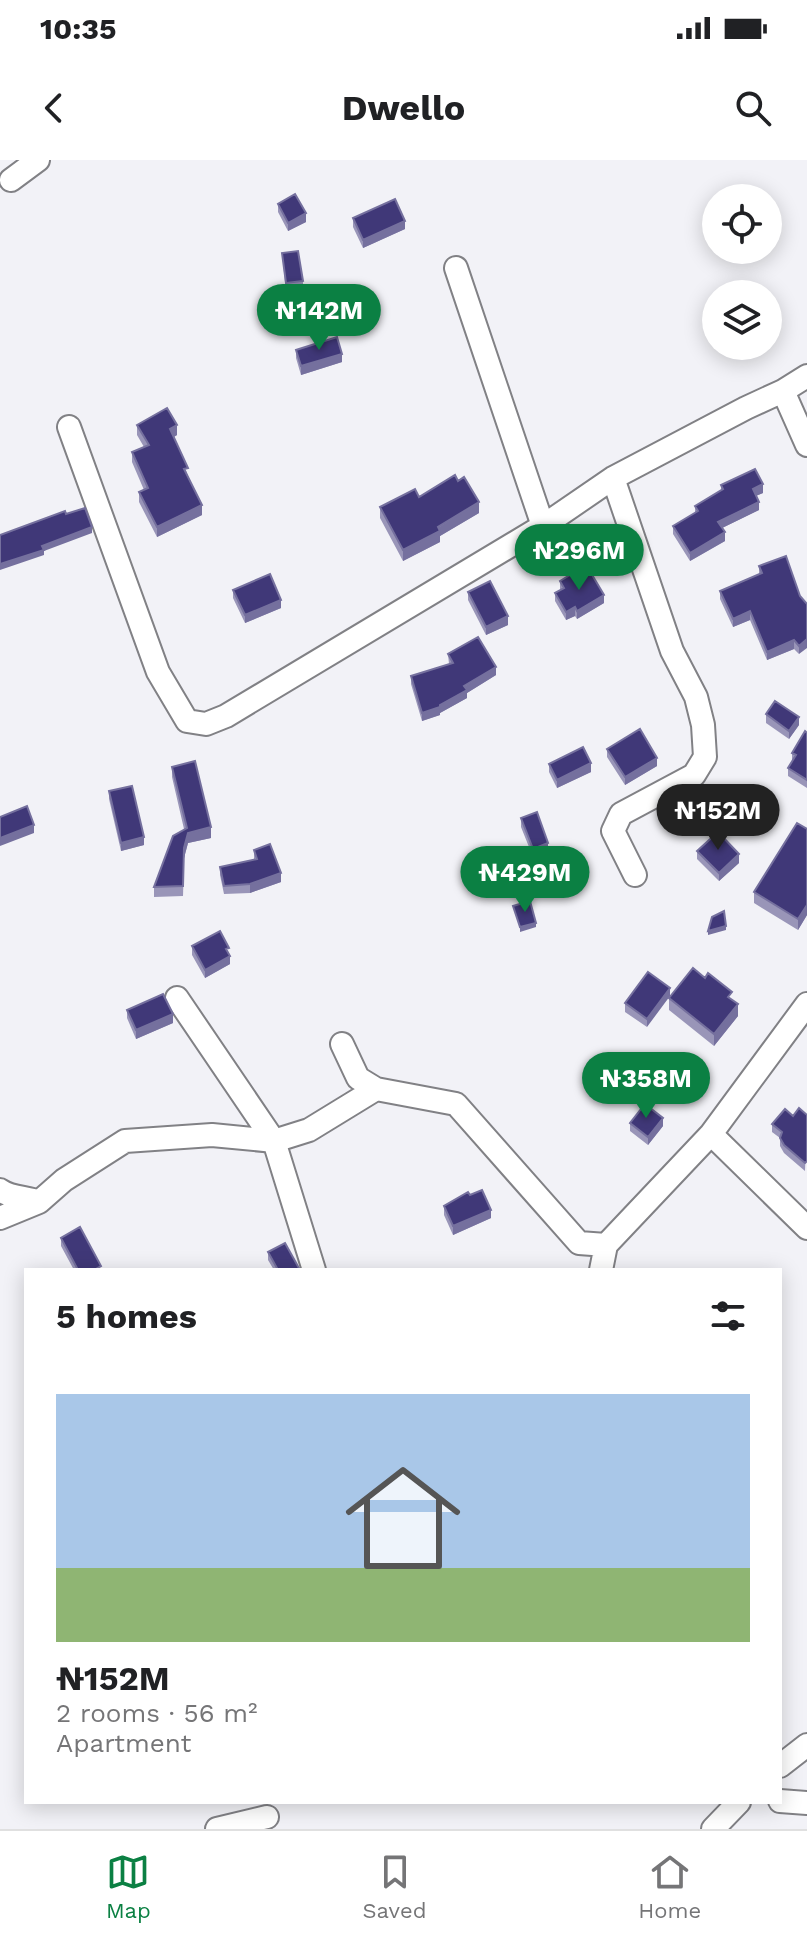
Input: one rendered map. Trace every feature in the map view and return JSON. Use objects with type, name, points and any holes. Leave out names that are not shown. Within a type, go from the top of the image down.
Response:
[{"type":"street","points":[[11,180],[38,160]]},
{"type":"street","points":[[456,268],[543,526]]},
{"type":"street","points":[[69,427],[158,672],[187,721],[206,724],[226,716],[543,526],[613,478],[807,376]]},
{"type":"street","points":[[783,391],[807,445]]},
{"type":"street","points":[[613,478],[672,651],[696,697],[705,748],[705,757],[694,775],[621,814],[613,831],[635,875]]},
{"type":"street","points":[[177,998],[274,1141],[313,1268]]},
{"type":"street","points":[[601,1268],[606,1245],[711,1134],[807,1004]]},
{"type":"street","points":[[342,1044],[358,1078],[376,1089],[456,1104],[579,1243],[606,1245]]},
{"type":"street","points":[[0,1218],[39,1202],[64,1180],[125,1141],[212,1135],[274,1141],[309,1130],[376,1089]]},
{"type":"street","points":[[711,1134],[807,1228]]},
{"type":"street","points":[[0,1190],[39,1202]]},
{"type":"street","points":[[782,1764],[807,1745]]},
{"type":"street","points":[[782,1801],[807,1803]]},
{"type":"street","points":[[713,1829],[737,1804]]},
{"type":"street","points":[[217,1829],[267,1816]]},
{"type":"building","points":[[295,194],[306,213],[288,223],[278,204]]},
{"type":"building","points":[[395,199],[405,221],[363,240],[353,218]]},
{"type":"building","points":[[298,251],[303,281],[286,283],[282,253]]},
{"type":"building","points":[[337,337],[342,354],[301,366],[296,350]]},
{"type":"building","points":[[167,408],[177,425],[170,429],[188,468],[184,469],[202,505],[157,527],[139,492],[148,488],[132,452],[149,445],[137,425]]},
{"type":"building","points":[[755,469],[763,484],[753,489],[759,502],[718,522],[725,532],[690,553],[673,526],[698,511],[695,506],[723,489],[721,485]]},
{"type":"building","points":[[455,475],[458,481],[464,477],[479,502],[438,527],[440,531],[403,550],[380,507],[415,489],[419,497]]},
{"type":"building","points":[[85,508],[92,527],[42,546],[44,550],[0,564],[0,535],[65,511],[66,514]]},
{"type":"building","points":[[786,556],[800,596],[807,604],[807,639],[799,646],[794,640],[767,652],[750,611],[733,619],[720,591],[762,573],[759,566]]},
{"type":"building","points":[[575,572],[579,580],[591,573],[604,595],[577,611],[575,607],[566,612],[555,593],[564,588],[560,581]]},
{"type":"building","points":[[270,574],[281,600],[245,615],[233,590]]},
{"type":"building","points":[[490,581],[508,616],[486,627],[468,592]]},
{"type":"building","points":[[478,637],[496,667],[464,686],[467,690],[440,707],[422,713],[411,676],[453,663],[448,654]]},
{"type":"building","points":[[775,701],[799,717],[789,731],[766,714]]},
{"type":"building","points":[[640,729],[657,758],[625,777],[607,749]]},
{"type":"building","points":[[805,731],[807,780],[788,768],[796,755],[792,753]]},
{"type":"building","points":[[583,747],[591,763],[557,780],[549,764]]},
{"type":"building","points":[[195,761],[211,827],[188,833],[184,848],[183,886],[154,887],[173,836],[187,828],[172,767]]},
{"type":"building","points":[[132,786],[144,837],[121,843],[109,791]]},
{"type":"building","points":[[27,806],[34,825],[0,838],[0,817]]},
{"type":"building","points":[[537,812],[548,843],[533,849],[521,818]]},
{"type":"building","points":[[797,823],[807,829],[807,905],[798,919],[754,892]]},
{"type":"building","points":[[718,832],[739,854],[719,873],[697,851]]},
{"type":"building","points":[[270,844],[281,873],[250,884],[224,886],[220,867],[257,859],[254,850]]},
{"type":"building","points":[[530,901],[536,923],[520,927],[513,906]]},
{"type":"building","points":[[724,911],[726,926],[708,931],[712,917]]},
{"type":"building","points":[[220,931],[230,956],[205,970],[192,946]]},
{"type":"building","points":[[693,968],[705,978],[708,973],[732,992],[728,997],[738,1004],[714,1034],[669,998]]},
{"type":"building","points":[[648,972],[670,988],[647,1019],[625,1003]]},
{"type":"building","points":[[163,994],[173,1014],[136,1030],[127,1010]]},
{"type":"building","points":[[645,1104],[663,1118],[648,1137],[630,1123]]},
{"type":"building","points":[[799,1108],[807,1115],[805,1163],[784,1145],[780,1138],[782,1132],[772,1124],[785,1109],[793,1116]]},
{"type":"building","points":[[482,1190],[491,1210],[453,1226],[444,1206],[468,1192],[470,1195]]},
{"type":"building","points":[[80,1227],[101,1266],[77,1268],[61,1238]]},
{"type":"building","points":[[285,1243],[299,1268],[277,1268],[268,1252]]}]
